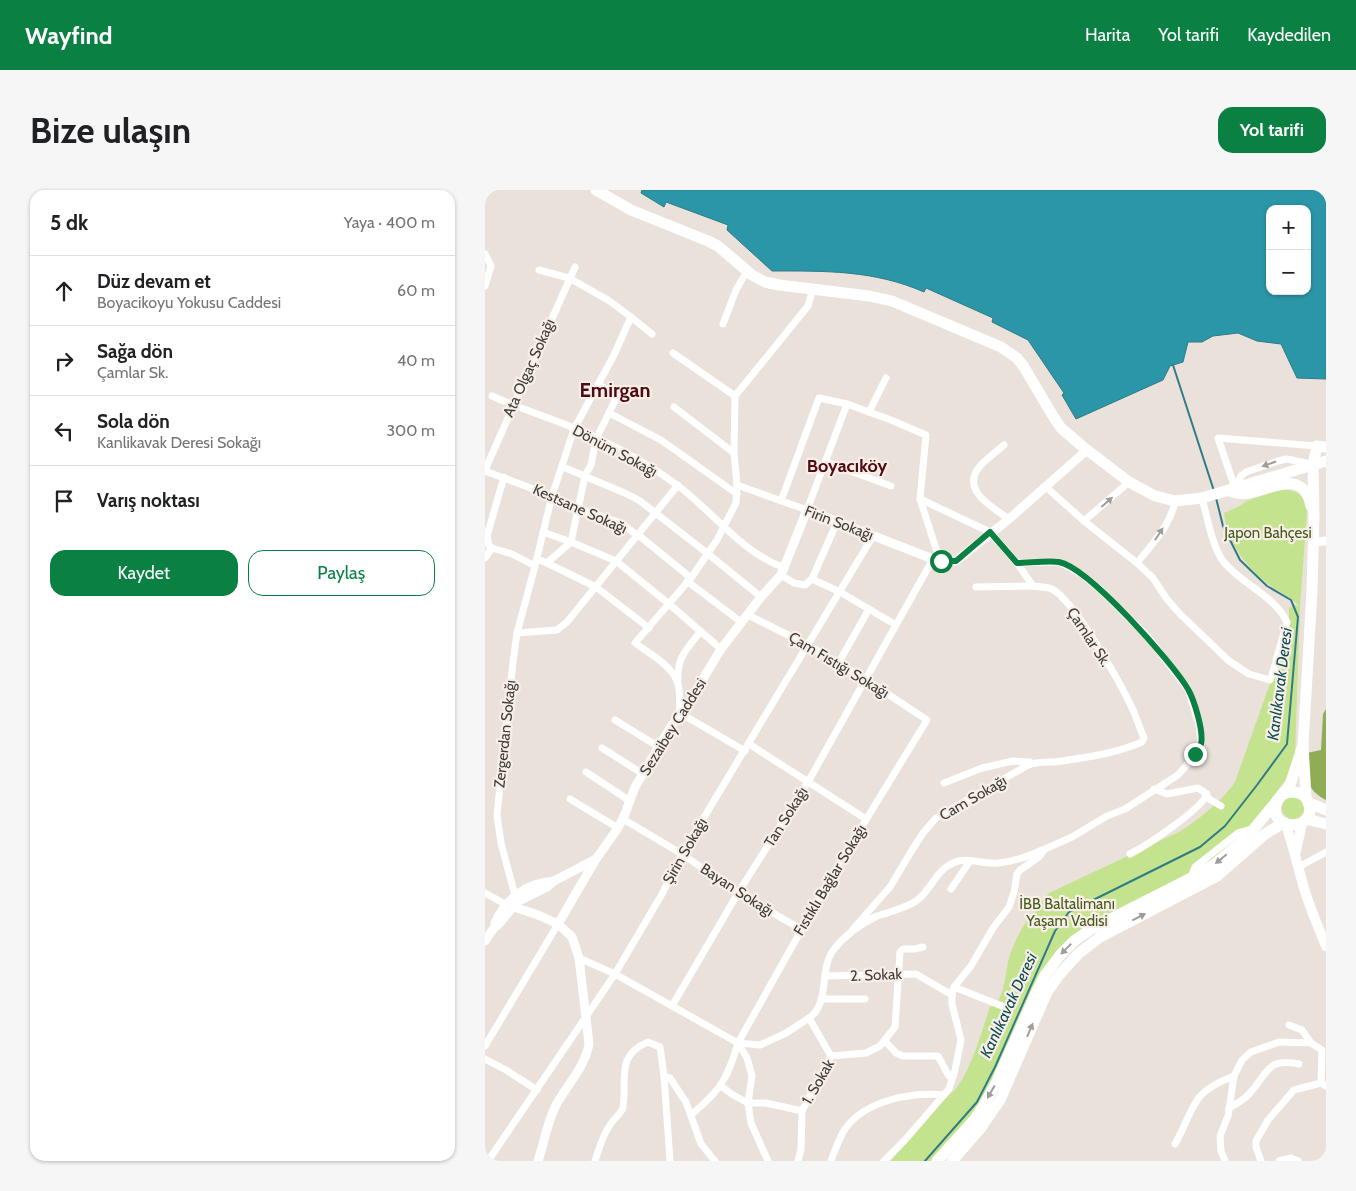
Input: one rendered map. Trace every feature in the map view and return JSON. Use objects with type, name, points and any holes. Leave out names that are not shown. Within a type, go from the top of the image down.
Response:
[{"type":"main road","points":[[596,190],[631,210],[709,241],[718,246],[747,271],[765,282],[892,300],[1001,347],[1017,358],[1024,367],[1057,423],[1087,450],[1126,480],[1155,496],[1175,501],[1201,498],[1320,463]]},
{"type":"main road","points":[[1295,852],[1304,821],[1309,814],[1303,745],[1314,515],[1321,446]]},
{"type":"main road","points":[[1231,489],[1245,494],[1281,483],[1295,484],[1307,494],[1314,515]]},
{"type":"main road","points":[[937,1161],[984,1105],[997,1081],[1045,975],[1061,954],[1074,941],[1091,929],[1191,879],[1215,864],[1247,837],[1290,785],[1303,745]]},
{"type":"main road","points":[[1326,810],[1307,800],[1302,794],[1292,791],[1280,796],[1276,803],[1276,813],[1284,824],[1295,852],[1314,918],[1326,946]]},
{"type":"main road","points":[[952,1161],[980,1129],[1001,1100],[1047,992],[1078,954],[1100,937],[1217,876],[1265,834],[1284,824],[1291,826],[1304,821],[1326,824]]},
{"type":"street","points":[[485,286],[491,266],[487,257]]},
{"type":"street","name":"Ata Olgaç Sokağı","points":[[485,470],[575,267]]},
{"type":"street","points":[[539,270],[569,278],[608,300],[652,334]]},
{"type":"street","points":[[723,324],[736,290],[747,271]]},
{"type":"street","points":[[678,686],[677,680],[670,670],[635,644],[689,579],[724,527],[736,503],[737,494],[734,453],[735,396],[809,306],[813,289]]},
{"type":"street","points":[[575,428],[631,317]]},
{"type":"street","points":[[673,353],[735,396]]},
{"type":"street","points":[[869,412],[886,378]]},
{"type":"street","points":[[547,563],[571,542],[585,476],[591,465],[596,439],[617,396],[597,384]]},
{"type":"street","name":"Dönüm Sokağı","points":[[493,396],[575,428],[631,456],[677,485],[743,545],[783,571],[794,583],[805,586],[811,580]]},
{"type":"street","points":[[781,501],[819,398],[847,404],[926,435],[920,498],[937,560],[956,561],[1047,487],[1087,450]]},
{"type":"street","name":"Sezaibey Caddesi","points":[[485,1046],[596,859],[618,828],[635,787],[680,713],[721,649],[783,571],[847,404]]},
{"type":"street","points":[[674,406],[734,453]]},
{"type":"street","points":[[609,413],[661,440],[737,494]]},
{"type":"street","name":"Zergerdan Sokağı","points":[[513,901],[497,815],[508,696],[517,633],[552,496],[575,428]]},
{"type":"street","points":[[1231,489],[1218,438],[1321,446]]},
{"type":"street","points":[[1003,446],[977,470],[975,486],[978,495],[1009,519]]},
{"type":"street","points":[[825,462],[891,486]]},
{"type":"street","points":[[563,466],[640,501],[707,552],[761,597]]},
{"type":"street","name":"Kestsane Sokağı","points":[[485,470],[552,496],[579,509],[618,522],[741,622]]},
{"type":"street","points":[[504,477],[486,536],[489,546],[536,562],[547,563],[596,587],[649,628]]},
{"type":"street","points":[[1084,521],[1126,480]]},
{"type":"street","points":[[517,633],[557,630],[567,622],[677,485]]},
{"type":"street","name":"Firin Sokağı","points":[[737,486],[807,510],[937,560]]},
{"type":"street","points":[[1047,487],[1084,521],[1153,578],[1166,598],[1180,614],[1229,661],[1249,674],[1270,680],[1287,622],[1277,606],[1222,560],[1201,498]]},
{"type":"street","points":[[920,498],[990,532],[1017,563],[1033,586]]},
{"type":"street","points":[[1137,563],[1169,520],[1175,501]]},
{"type":"street","points":[[837,522],[811,580],[840,592],[896,625]]},
{"type":"street","points":[[543,532],[616,561],[721,649]]},
{"type":"street","name":"Şirin Sokağı","points":[[489,1161],[615,974],[683,854],[873,536]]},
{"type":"street","points":[[1313,542],[1326,541]]},
{"type":"street","points":[[485,558],[492,548]]},
{"type":"street","name":"Tan Sokağı","points":[[672,1006],[808,782],[896,625],[937,560]]},
{"type":"street","points":[[579,958],[615,974],[738,1043],[760,1045],[786,1034],[813,1015],[821,999],[829,956],[834,948],[853,929],[878,916],[903,909],[918,900],[926,891],[933,878],[954,862],[971,861],[998,864],[1032,855],[1072,837],[1107,816],[1125,809],[1178,775],[1191,760],[1201,744],[1199,725],[1188,689],[1148,637],[1100,589],[1081,574],[1059,562],[1017,563]]},
{"type":"street","name":"Çamlar Sk.","points":[[975,587],[1033,586],[1052,589],[1065,600],[1081,620],[1132,708],[1144,738],[1142,742]]},
{"type":"street","points":[[838,664],[869,609]]},
{"type":"street","name":"Çam Fıstığı Sokağı","points":[[748,614],[808,645],[865,679],[927,720]]},
{"type":"street","points":[[700,632],[680,660],[677,669],[680,713],[747,747],[808,782],[866,819]]},
{"type":"street","points":[[615,720],[659,747]]},
{"type":"street","name":"Fıstıklı Bağlar Sokağı","points":[[721,1086],[733,1060],[738,1043],[801,929],[927,720]]},
{"type":"street","name":"Cam Sokağı","points":[[853,929],[891,887],[923,833],[936,818],[1028,765],[1037,762],[1060,761],[1104,754],[1142,742]]},
{"type":"street","points":[[602,748],[643,774]]},
{"type":"street","points":[[944,783],[982,768],[1013,761],[1037,762]]},
{"type":"street","points":[[586,772],[630,801]]},
{"type":"street","points":[[1131,854],[1161,835],[1199,806],[1206,797],[1206,792],[1198,788],[1167,794],[1154,789]]},
{"type":"street","points":[[1206,797],[1221,806]]},
{"type":"street","points":[[570,799],[618,828]]},
{"type":"street","name":"Bayan Sokağı","points":[[623,819],[683,854],[739,894],[801,929]]},
{"type":"street","points":[[884,1161],[905,1140],[949,1089],[961,1040],[952,1004],[954,987],[971,966],[993,928],[1009,907],[1017,874],[1045,849]]},
{"type":"street","points":[[1299,867],[1326,852]]},
{"type":"street","points":[[485,941],[513,901],[547,888],[554,880],[596,859]]},
{"type":"street","points":[[951,889],[971,861]]},
{"type":"street","points":[[574,870],[584,880]]},
{"type":"street","points":[[485,893],[513,901],[558,924],[572,937],[579,958],[589,1044],[587,1057],[556,1106],[545,1132],[537,1161]]},
{"type":"street","points":[[923,947],[903,949],[900,952],[897,974],[895,1027],[885,1041],[896,1054],[903,1056],[938,1056],[949,1076],[953,1078]]},
{"type":"street","name":"2. Sokak","points":[[825,976],[916,974],[952,995]]},
{"type":"street","points":[[954,987],[1002,1006]]},
{"type":"street","points":[[821,999],[865,999]]},
{"type":"street","points":[[809,1018],[831,1056]]},
{"type":"street","points":[[1261,1161],[1256,1141],[1268,1120],[1294,1090],[1324,1085],[1322,1050],[1311,1043],[1302,1030],[1289,1025]]},
{"type":"street","name":"1. Sokak","points":[[798,1161],[801,1149],[802,1111],[831,1056],[866,1053],[885,1041]]},
{"type":"street","points":[[595,1161],[601,1142],[610,1125],[623,1109],[623,1077],[626,1065],[632,1054],[648,1042],[660,1047],[670,1161]]},
{"type":"street","points":[[1225,1161],[1221,1151],[1220,1136],[1228,1116],[1234,1076],[1242,1060],[1251,1052],[1279,1042],[1311,1043]]},
{"type":"street","points":[[738,1043],[747,1058],[752,1076],[748,1103],[751,1123],[768,1161]]},
{"type":"street","points":[[485,1059],[537,1090]]},
{"type":"street","points":[[1229,1108],[1249,1095],[1271,1067],[1287,1062],[1299,1064]]},
{"type":"street","points":[[664,1076],[670,1078],[687,1102],[701,1144],[715,1161]]},
{"type":"street","points":[[1175,1144],[1197,1100],[1220,1081],[1234,1076]]},
{"type":"street","points":[[691,1115],[721,1086],[748,1103],[766,1103],[802,1111]]},
{"type":"street","points":[[831,1161],[846,1128],[860,1115],[875,1106],[908,1095],[926,1093],[944,1095]]},
{"type":"street","points":[[1279,1161],[1291,1158],[1298,1161]]},
{"type":"green space","name":"İBB Baltalimanı Yaşam Vadisi","points":[[1282,489],[1299,494],[1304,500],[1307,510],[1300,607],[1295,756],[1289,775],[1251,826],[1215,859],[1052,959],[983,1102],[934,1161],[891,1161],[944,1097],[952,1093],[959,1084],[972,1058],[990,1007],[999,999],[1002,992],[1013,946],[1031,914],[1049,893],[1181,831],[1210,809],[1235,782],[1289,630],[1289,608],[1294,605],[1299,606],[1288,596],[1268,584],[1245,561],[1233,543],[1224,513],[1240,506],[1246,501]]},
{"type":"green space","points":[[1326,709],[1326,800],[1313,791],[1310,786],[1307,775],[1307,753],[1321,750],[1323,714]]},
{"type":"green space","points":[[1289,797],[1297,797],[1304,804],[1304,812],[1297,819],[1289,819],[1282,812],[1282,804]]},
{"type":"water","points":[[642,190],[1326,190],[1326,379],[1297,378],[1281,344],[1257,341],[1238,333],[1213,336],[1202,342],[1188,342],[1183,362],[1170,366],[1163,380],[1076,419],[1062,395],[1064,393],[1028,340],[992,322],[993,318],[926,288],[924,292],[887,279],[849,273],[772,271],[727,230],[728,225],[666,202],[664,207],[641,193]]},
{"type":"waterway","name":"Kanlıkavak Deresi","points":[[1173,365],[1214,491]]},
{"type":"waterway","name":"Kanlıkavak Deresi","points":[[925,1161],[977,1102],[995,1067],[1055,931],[1069,912],[1200,847],[1225,826],[1287,744],[1298,617],[1291,600],[1267,586],[1240,560],[1223,526],[1216,498]]},
{"type":"district","name":"Emirgan","points":[[615,390]]},
{"type":"district","name":"Boyacıköy","points":[[847,466]]},
{"type":"route","points":[[941,561],[956,561],[990,532],[1017,563],[1059,562],[1081,574],[1100,589],[1148,637],[1188,689],[1201,733],[1201,744],[1195,754]]},
{"type":"park label","name":"Japon Bahçesi","points":[[1268,533]]}]
